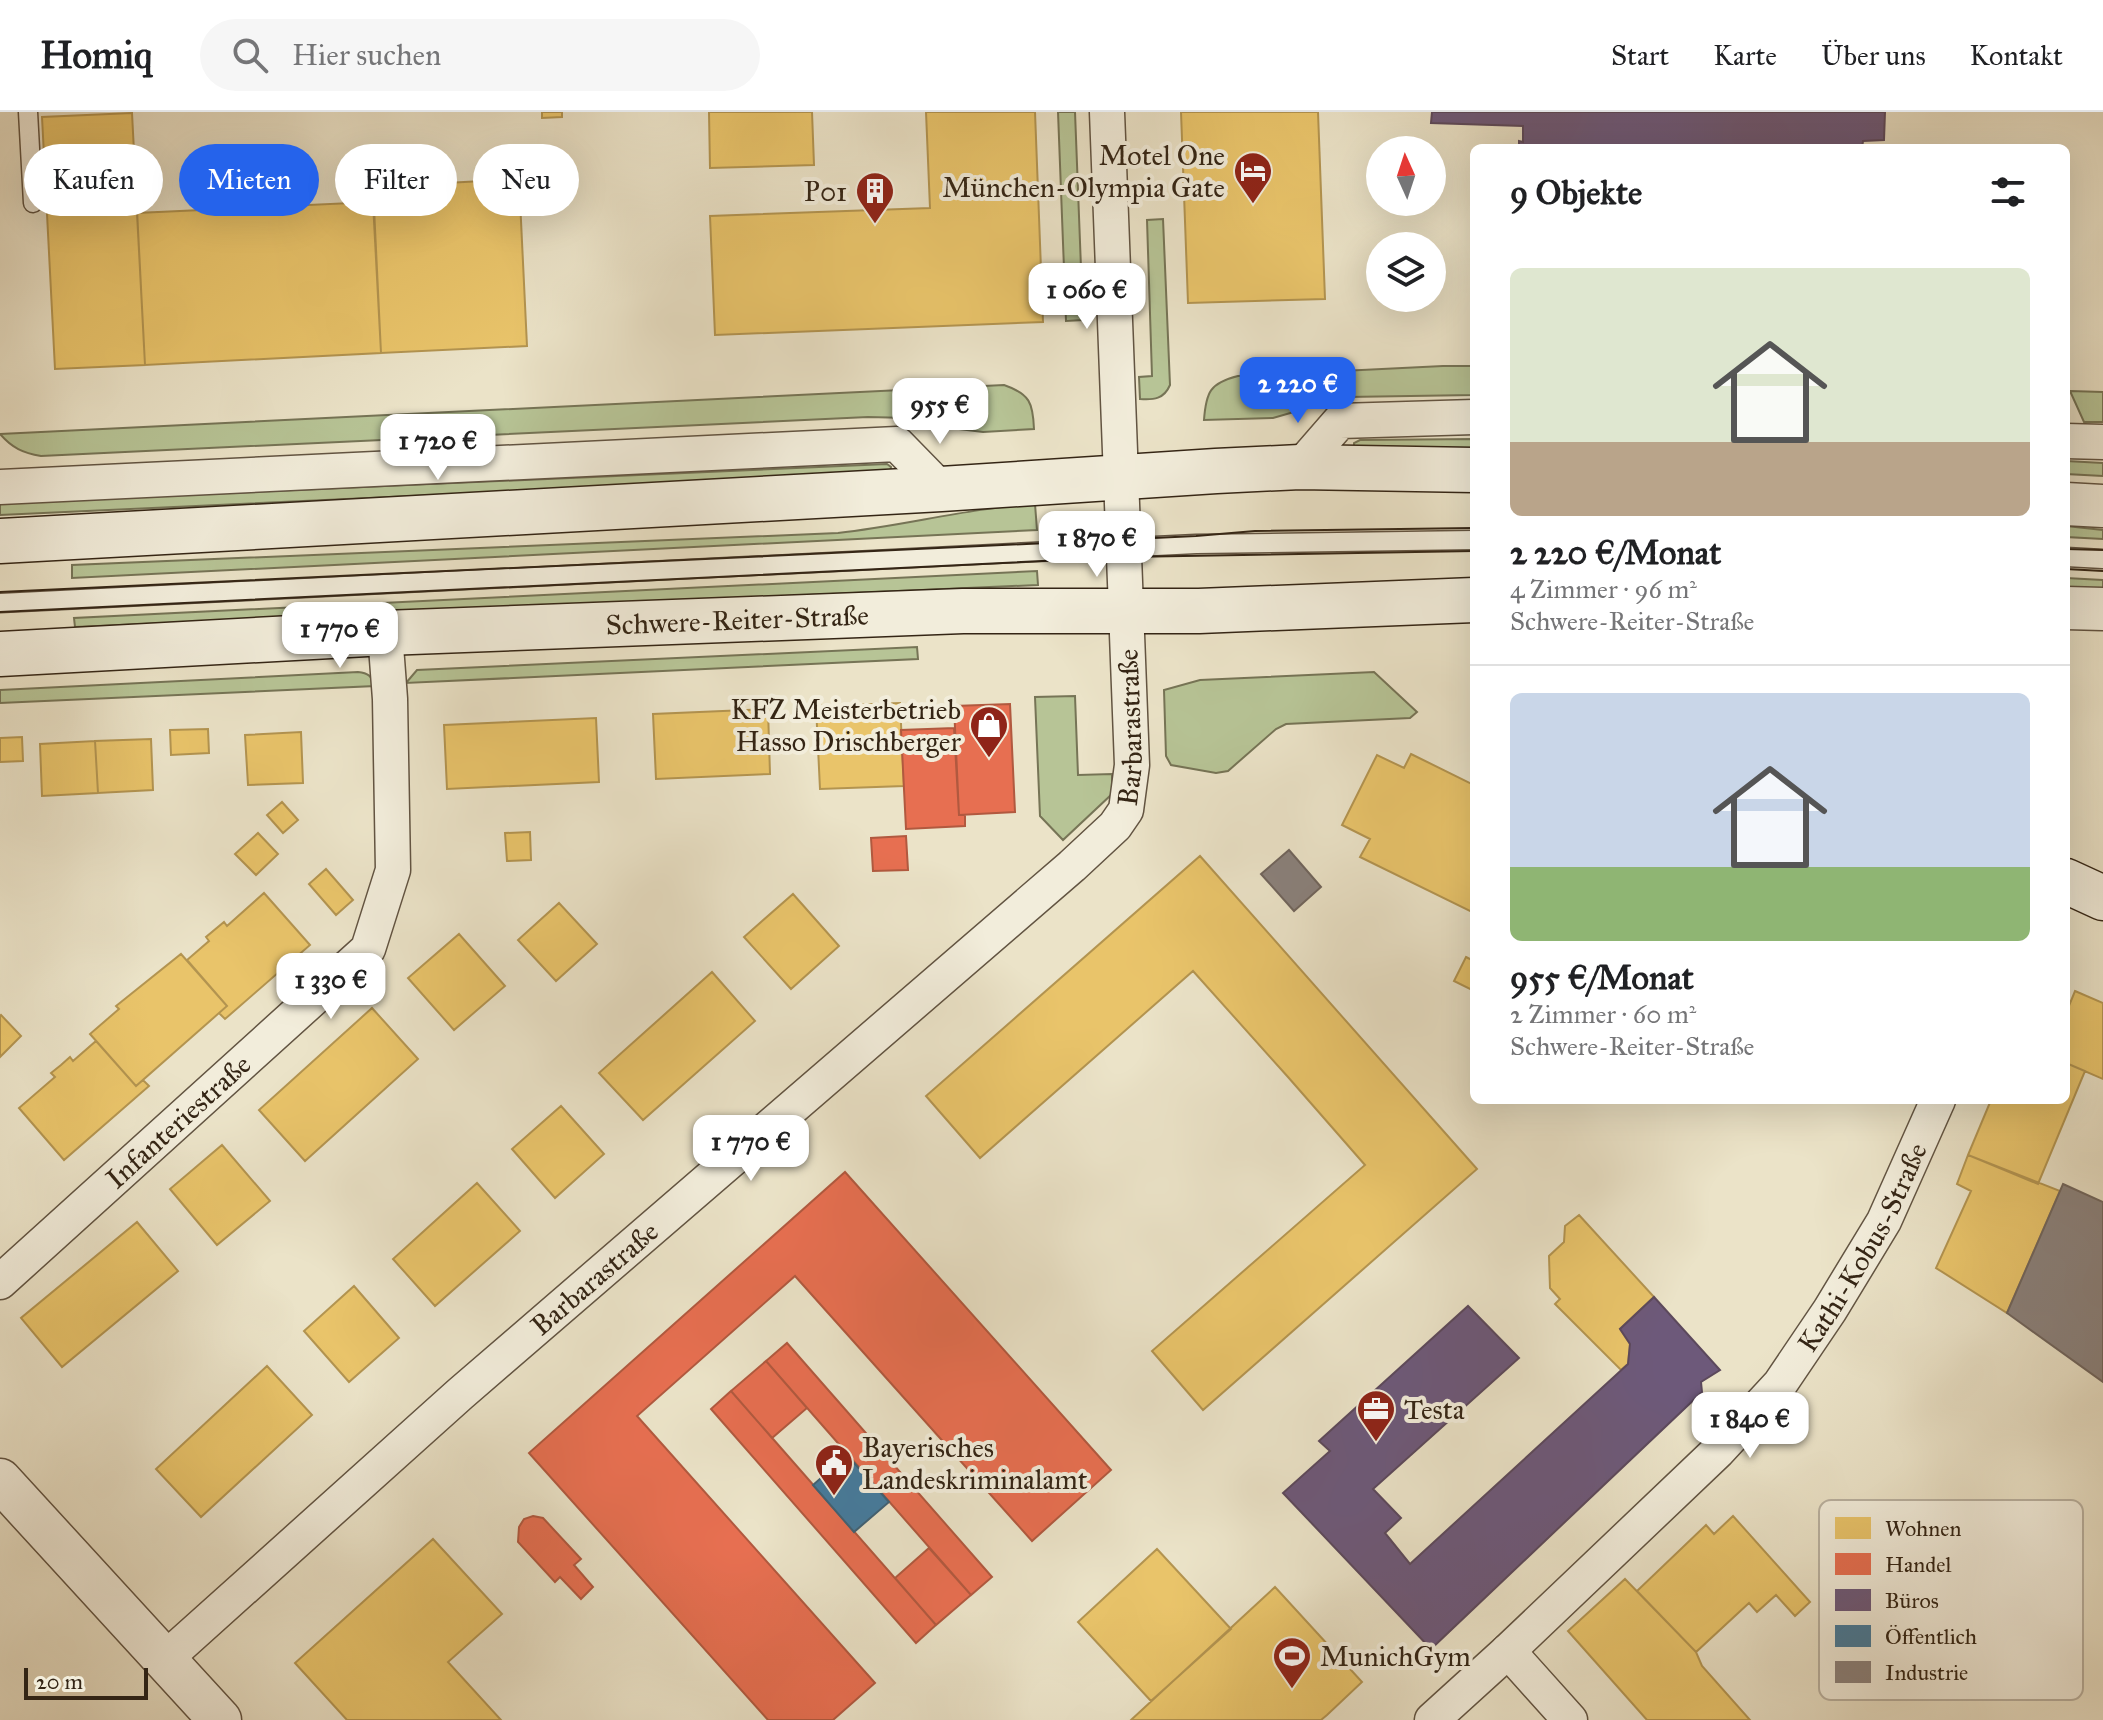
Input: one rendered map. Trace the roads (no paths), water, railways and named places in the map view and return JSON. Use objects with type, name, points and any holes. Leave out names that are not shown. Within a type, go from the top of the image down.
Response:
[{"type":"main road","points":[[0,541],[1300,467],[1470,470]]},
{"type":"main road","name":"Schwere-Reiter-Straße","points":[[0,654],[385,633],[963,611],[1199,611],[1470,600]]},
{"type":"main road","points":[[2070,883],[2103,898]]},
{"type":"street","name":"Barbarastraße","points":[[165,1659],[460,1394],[1115,826],[1126,810],[1132,765],[1107,112]]},
{"type":"street","points":[[1300,467],[1340,421],[1470,417]]},
{"type":"street","points":[[2070,441],[2103,442]]},
{"type":"street","points":[[0,487],[897,444],[941,489]]},
{"type":"street","points":[[2070,504],[2103,506]]},
{"type":"street","points":[[2070,608],[2103,609]]},
{"type":"street","name":"Infanteriestraße","points":[[0,1282],[368,949],[393,870],[390,699],[385,633]]},
{"type":"street","name":"Kathi-Kobus-Straße","points":[[1432,1720],[1718,1451],[1780,1384],[1884,1221],[1936,1104]]},
{"type":"street","points":[[0,1480],[220,1720]]},
{"type":"street","points":[[1508,1651],[1570,1720]]},
{"type":"lane","points":[[28,112],[30,144]]},
{"type":"lane","points":[[0,603],[1125,547],[1470,540]]},
{"type":"lane","points":[[2070,557],[2103,559]]},
{"type":"tram line","points":[[0,592],[1255,531],[1470,528]]},
{"type":"tram line","points":[[2070,549],[2103,550]]},
{"type":"tram line","points":[[0,612],[1125,557],[1470,551]]},
{"type":"tram line","points":[[2070,569],[2103,571]]},
{"type":"place","name":"Motel One München-Olympia Gate","points":[[1253,205]]},
{"type":"place","name":"P01","points":[[875,225]]},
{"type":"place","name":"KFZ Meisterbetrieb Hasso Drischberger","points":[[989,759]]},
{"type":"place","name":"Testa","points":[[1376,1443]]},
{"type":"place","name":"Bayerisches Landeskriminalamt","points":[[834,1497]]},
{"type":"place","name":"MunichGym","points":[[1292,1690]]}]
